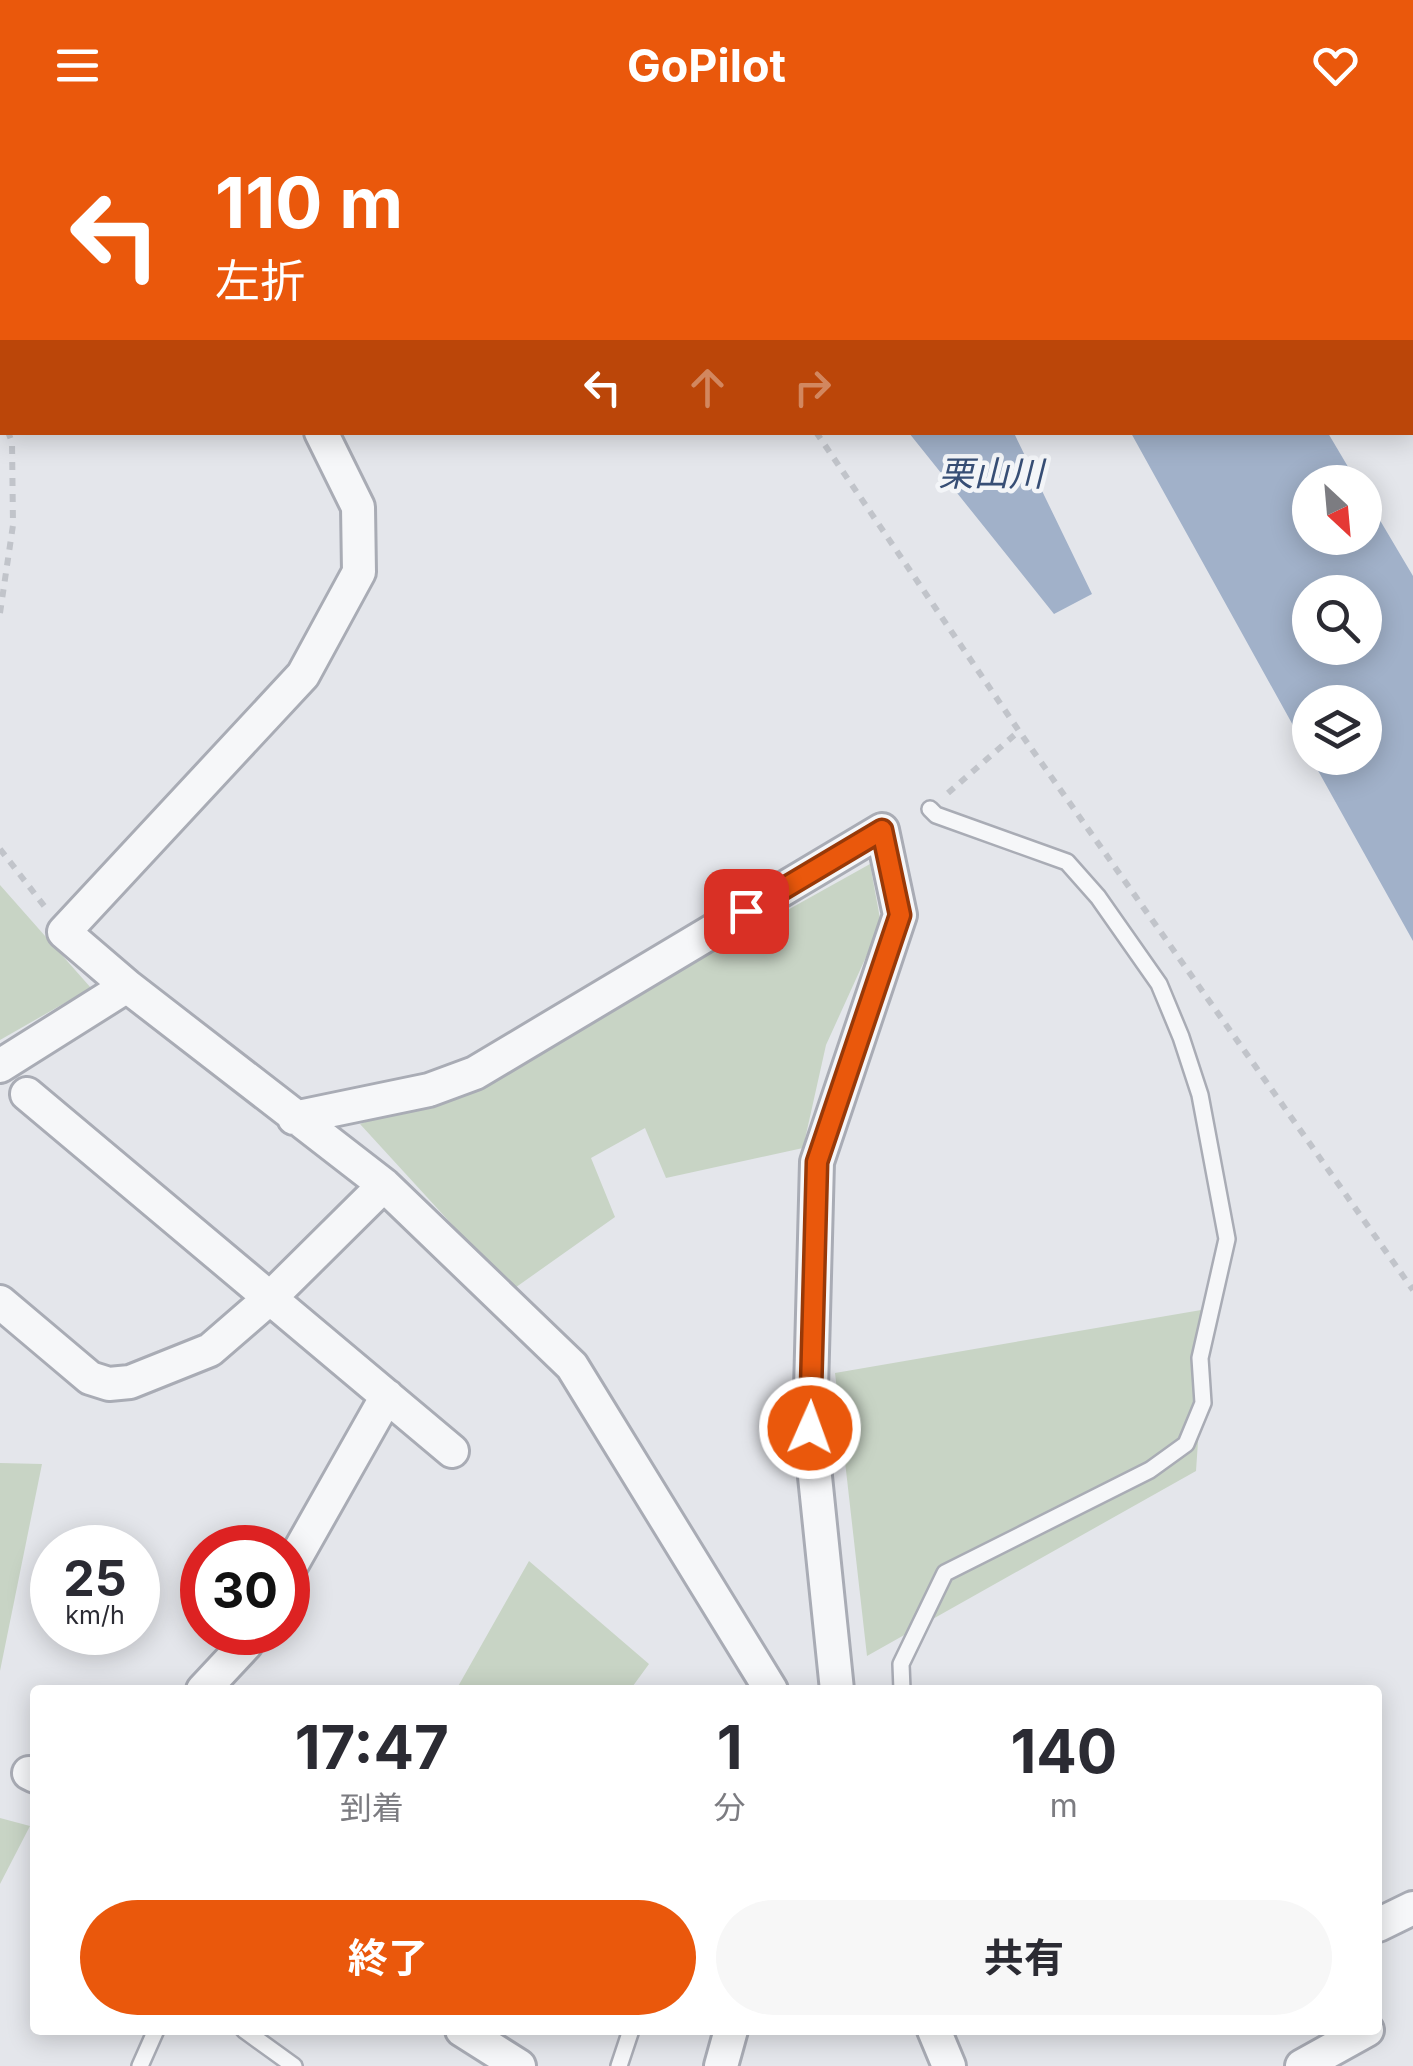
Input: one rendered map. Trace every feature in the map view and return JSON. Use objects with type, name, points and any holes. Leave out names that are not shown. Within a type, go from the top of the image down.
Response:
[{"type":"street","points":[[322,435],[358,508],[359,572],[303,676],[64,932],[127,986],[384,1185],[572,1366],[767,1685]]},
{"type":"street","points":[[294,1118],[429,1090],[474,1073],[882,830],[900,915],[817,1162],[810,1428],[836,1685]]},
{"type":"street","points":[[0,1066],[127,986]]},
{"type":"street","points":[[27,1094],[452,1451]]},
{"type":"street","points":[[0,1302],[90,1378],[109,1384],[130,1382],[210,1350],[270,1298],[384,1185]]},
{"type":"street","points":[[310,1532],[387,1396]]},
{"type":"street","points":[[207,1685],[233,1655]]},
{"type":"street","points":[[1382,1923],[1413,1908]]},
{"type":"street","points":[[470,2035],[519,2066]]},
{"type":"street","points":[[721,2066],[730,2035]]},
{"type":"street","points":[[936,2035],[949,2066]]},
{"type":"street","points":[[1302,2066],[1358,2035]]},
{"type":"lane","points":[[902,1685],[901,1664],[945,1572],[1150,1470],[1186,1444],[1202,1403],[1200,1358],[1227,1240],[1200,1095],[1181,1037],[1158,984],[1098,896],[1067,862],[936,815],[930,809]]},
{"type":"lane","points":[[140,2066],[154,2035]]},
{"type":"lane","points":[[251,2035],[294,2066]]},
{"type":"lane","points":[[619,2066],[629,2035]]},
{"type":"path","points":[[0,612],[13,525],[9,435]]},
{"type":"path","points":[[818,435],[1413,1290]]},
{"type":"path","points":[[930,809],[1020,730]]},
{"type":"path","points":[[0,849],[64,932]]},
{"type":"green space","points":[[870,864],[881,924],[826,1045],[803,1148],[666,1178],[645,1128],[591,1158],[615,1217],[512,1290],[360,1124],[499,1071]]},
{"type":"green space","points":[[0,885],[91,988],[0,1040]]},
{"type":"green space","points":[[1207,1309],[1196,1471],[867,1656],[835,1373]]},
{"type":"green space","points":[[0,1463],[42,1464],[0,1671]]},
{"type":"green space","points":[[529,1561],[649,1664],[634,1685],[459,1685]]},
{"type":"green space","points":[[0,1818],[30,1826],[0,1884]]},
{"type":"water","name":"栗山川","points":[[911,435],[1015,435],[1092,594],[1054,614]]},
{"type":"water","name":"栗山川","points":[[1132,435],[1329,435],[1347,465],[1292,465],[1292,555],[1382,555],[1382,524],[1413,576],[1413,941],[1320,775],[1382,775],[1382,685],[1292,685],[1292,724]]},
{"type":"route","points":[[746,911],[882,830],[900,915],[817,1162],[810,1428]]}]
